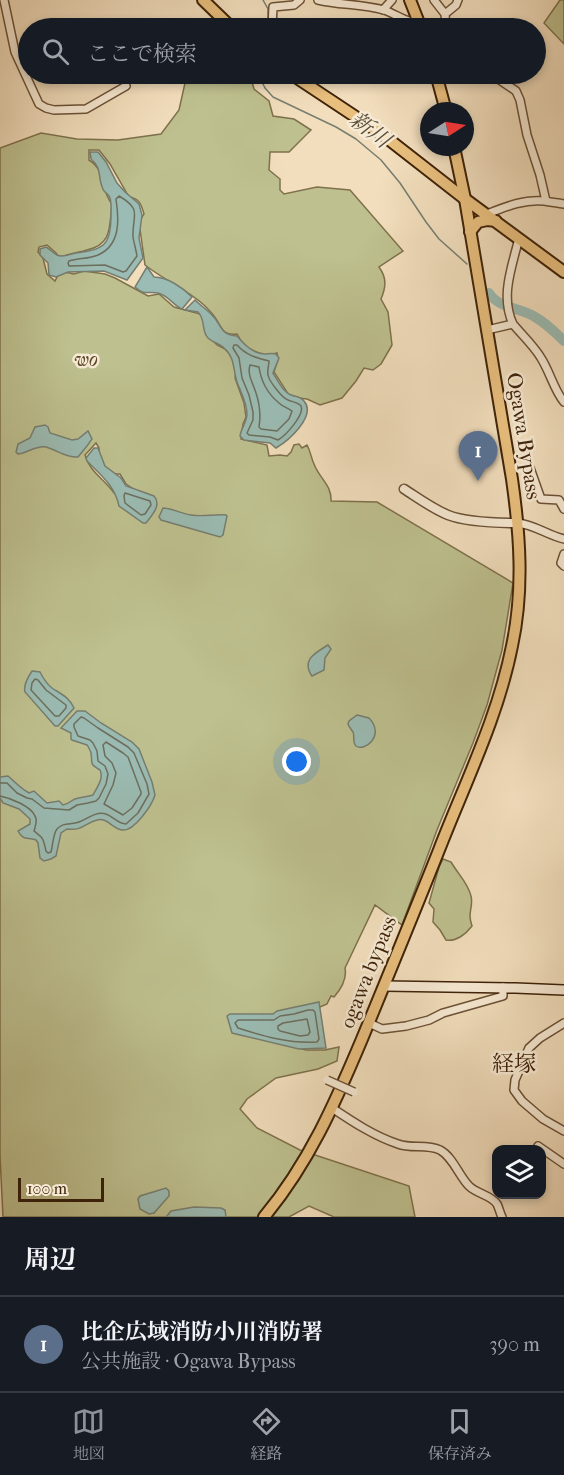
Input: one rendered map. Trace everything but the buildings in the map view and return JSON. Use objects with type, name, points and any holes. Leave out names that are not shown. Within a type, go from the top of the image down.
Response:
[{"type":"main road","points":[[203,0],[222,18]]},
{"type":"main road","points":[[410,0],[417,18]]},
{"type":"main road","points":[[306,84],[382,135],[564,272]]},
{"type":"main road","points":[[439,84],[444,102]]},
{"type":"main road","name":"Ogawa Bypass","points":[[385,987],[488,731],[513,644],[520,581],[518,523],[512,479],[456,156]]},
{"type":"main road","points":[[437,177],[449,177],[459,168]]},
{"type":"main road","points":[[470,232],[478,222],[496,221]]},
{"type":"main road","points":[[385,987],[503,987],[564,990]]},
{"type":"main road","name":"ogawa bypass","points":[[264,1217],[300,1168],[332,1108],[385,987]]},
{"type":"street","points":[[3,0],[18,58]]},
{"type":"street","points":[[272,18],[273,7],[294,5],[300,0]]},
{"type":"street","points":[[318,0],[359,4],[383,10],[400,18]]},
{"type":"street","points":[[383,10],[392,0]]},
{"type":"street","points":[[434,0],[445,14],[445,18]]},
{"type":"street","points":[[445,14],[456,5],[458,0]]},
{"type":"street","points":[[30,84],[39,104],[54,110],[86,109],[126,86]]},
{"type":"street","points":[[506,84],[516,91],[520,99],[527,135],[546,201]]},
{"type":"street","points":[[487,214],[530,201],[564,204]]},
{"type":"street","points":[[519,238],[507,288],[508,311],[513,324],[540,355],[564,402]]},
{"type":"street","points":[[487,330],[513,324]]},
{"type":"street","points":[[530,468],[541,499],[559,500],[564,509]]},
{"type":"street","points":[[404,489],[456,518],[528,524],[550,536],[564,539]]},
{"type":"street","points":[[564,554],[561,564],[564,566]]},
{"type":"street","points":[[369,1023],[381,1029],[429,1020],[443,1013],[503,996],[503,987]]},
{"type":"street","points":[[564,1023],[529,1048],[515,1080],[514,1090],[522,1101],[543,1119],[564,1131]]},
{"type":"street","points":[[327,1080],[354,1092]]},
{"type":"street","points":[[332,1108],[363,1129],[400,1145],[441,1151],[447,1155],[468,1185],[498,1205],[502,1217]]},
{"type":"street","points":[[546,1152],[564,1164]]},
{"type":"green space","points":[[560,0],[564,0],[564,44],[546,25],[546,20]]},
{"type":"green space","name":"wo","points":[[185,84],[253,84],[254,89],[269,101],[273,116],[294,119],[311,130],[289,152],[270,152],[269,170],[280,179],[280,190],[284,194],[317,187],[350,190],[403,251],[379,267],[385,287],[381,299],[388,312],[392,345],[381,364],[373,370],[364,368],[342,398],[320,405],[307,399],[290,397],[274,372],[278,359],[277,353],[265,356],[244,346],[237,334],[222,330],[212,313],[197,299],[145,265],[139,222],[144,214],[140,202],[129,197],[99,150],[89,150],[89,160],[98,169],[105,192],[112,204],[110,227],[106,239],[95,247],[59,258],[47,245],[39,247],[38,252],[43,258],[47,274],[55,281],[60,271],[74,274],[84,271],[105,274],[148,296],[159,294],[174,307],[204,315],[206,334],[232,356],[237,366],[235,378],[244,403],[246,417],[241,439],[267,445],[269,456],[287,456],[294,445],[299,444],[302,448],[307,445],[316,469],[329,490],[331,501],[377,502],[513,583],[502,650],[487,705],[402,925],[375,905],[345,968],[343,983],[334,997],[331,996],[327,1004],[255,1035],[306,1050],[339,1047],[337,1061],[318,1069],[276,1078],[247,1099],[240,1109],[257,1128],[300,1150],[409,1186],[415,1217],[334,1217],[309,1206],[289,1217],[3,1217],[0,1156],[0,148],[41,133],[77,139],[118,140],[161,134],[179,110]],"holes":[[[96,443],[99,448],[100,463],[109,474],[120,474],[126,484],[141,494],[114,493],[90,466],[85,455]]]},
{"type":"green space","points":[[443,859],[451,862],[468,887],[472,899],[470,916],[472,926],[461,937],[453,940],[446,940],[433,922],[434,909],[429,903]]},
{"type":"water","points":[[90,152],[98,152],[117,183],[139,204],[142,215],[139,238],[143,258],[127,280],[104,271],[68,272],[56,277],[49,275],[48,263],[40,255],[40,249],[46,247],[62,256],[94,250],[108,239],[111,225],[111,200],[103,190]]},
{"type":"water","points":[[147,267],[154,277],[174,283],[192,297],[182,309],[162,294],[144,292],[135,287]]},
{"type":"water","points":[[195,300],[215,318],[227,334],[237,336],[257,352],[276,354],[279,358],[273,373],[288,394],[304,401],[307,414],[304,421],[294,434],[276,448],[270,443],[244,440],[240,436],[247,410],[232,360],[224,348],[206,335],[202,318],[198,312],[185,310]]},
{"type":"water","points":[[45,425],[50,433],[72,440],[78,439],[88,431],[92,439],[78,457],[43,447],[18,454],[16,452],[18,444],[30,438],[35,427]]},
{"type":"water","points":[[94,448],[98,448],[105,466],[121,478],[126,486],[154,496],[157,506],[146,523],[119,506],[111,487],[87,461],[86,458]]},
{"type":"water","points":[[163,508],[195,516],[226,515],[223,535],[220,537],[161,520],[159,517]]},
{"type":"water","points":[[328,645],[331,649],[325,658],[324,670],[312,676],[308,666],[309,661],[314,654]]},
{"type":"water","points":[[32,671],[40,672],[48,685],[67,698],[74,708],[58,726],[55,726],[25,692],[25,684]]},
{"type":"water","points":[[77,711],[85,711],[139,749],[155,795],[142,817],[127,829],[119,829],[101,820],[93,821],[77,829],[67,829],[61,833],[56,856],[44,861],[40,858],[36,840],[24,837],[18,831],[30,824],[30,819],[19,809],[3,803],[0,798],[0,777],[8,776],[29,793],[34,791],[47,803],[59,801],[63,805],[75,799],[93,795],[101,780],[100,770],[92,764],[91,752],[87,745],[72,740],[71,733],[61,728]]},
{"type":"water","points":[[357,715],[369,718],[374,725],[372,741],[364,747],[356,746],[354,734],[348,724]]},
{"type":"water","points":[[319,1002],[326,1048],[299,1049],[232,1033],[227,1016],[230,1014],[273,1014],[277,1011]]},
{"type":"water","points":[[166,1188],[169,1196],[154,1213],[149,1214],[140,1209],[138,1199],[140,1196]]},
{"type":"water","points":[[194,1207],[221,1208],[225,1210],[226,1217],[167,1216],[171,1211]]},
{"type":"waterway","name":"新川","points":[[263,0],[268,9],[268,18]]},
{"type":"waterway","name":"新川","points":[[263,84],[273,97],[336,127],[356,139],[381,160],[439,239],[467,264]]},
{"type":"waterway","name":"新川","points":[[489,293],[498,302],[539,319],[564,341]]},
{"type":"place","name":"比企広域消防小川消防署","points":[[478,481]]},
{"type":"district","name":"経塚","points":[[514,1064]]}]
